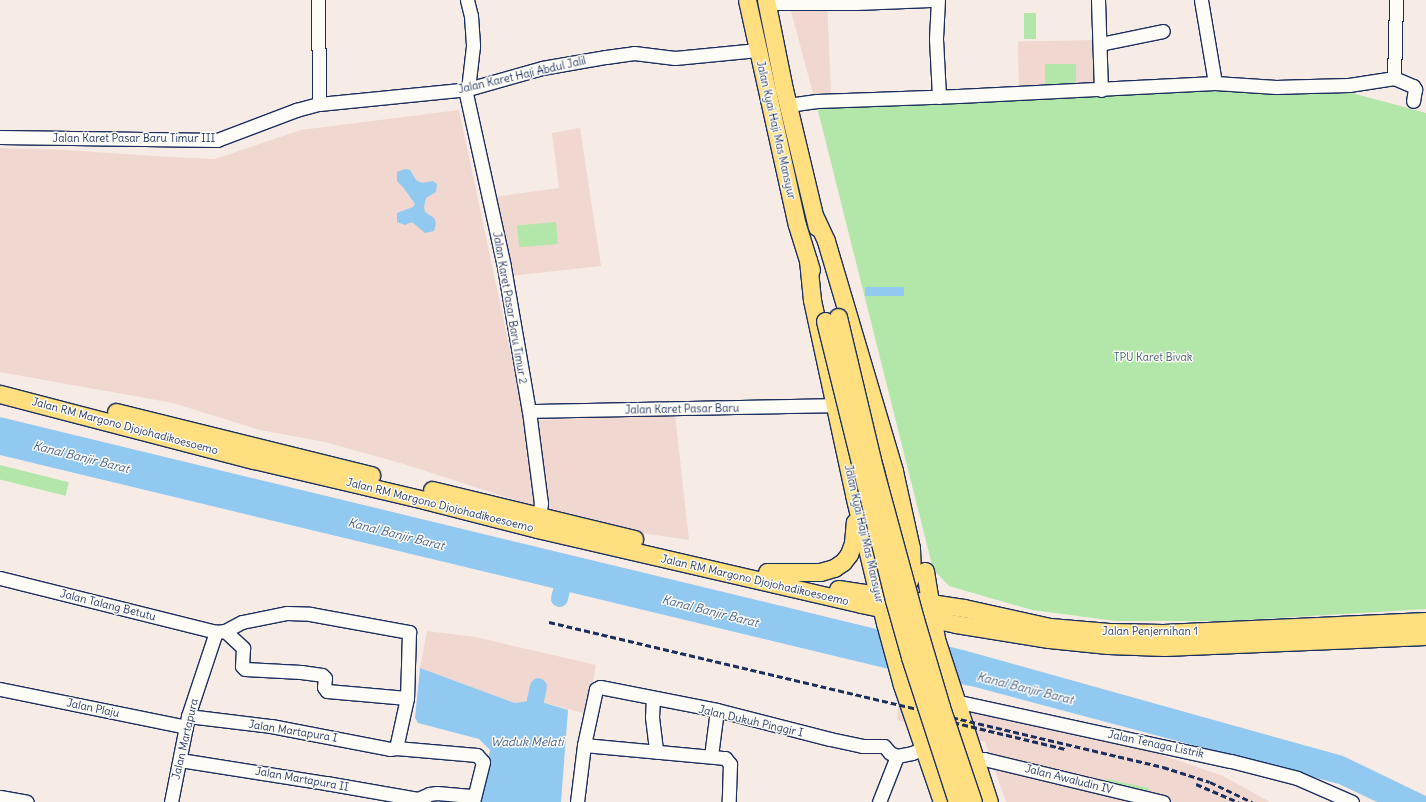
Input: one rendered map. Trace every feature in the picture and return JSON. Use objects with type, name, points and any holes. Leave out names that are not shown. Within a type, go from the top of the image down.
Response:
[{"type":"main road","name":"Jalan Kyai Haji Mas Mansyur","points":[[747,0],[785,173],[808,260],[818,288],[832,319],[913,612],[941,706],[973,802]]},
{"type":"main road","name":"Jalan Kyai Haji Mas Mansyur","points":[[767,1],[788,105],[815,216],[832,319],[894,600],[910,657],[957,802]]},
{"type":"main road","name":"Jalan Kyai Haji Mas Mansyur","points":[[815,216],[831,256],[894,471],[911,548],[910,580],[901,598],[883,609]]},
{"type":"main road","name":"Jalan Kyai Haji Mas Mansyur","points":[[808,260],[812,300],[854,495],[867,551],[902,673]]},
{"type":"main road","name":"Jalan RM Margono Djojohadikoesoemo","points":[[0,383],[538,522],[883,609]]},
{"type":"main road","name":"Jalan RM Margono Djojohadikoesoemo","points":[[0,394],[254,460],[424,500],[538,522],[830,587],[883,609]]},
{"type":"main road","points":[[867,551],[886,560],[893,558],[899,552],[899,538],[888,489],[889,479],[894,471]]},
{"type":"main road","points":[[767,572],[820,572],[834,568],[843,562],[849,554],[853,543],[856,524],[854,495]]},
{"type":"main road","points":[[911,548],[940,592],[964,608]]},
{"type":"main road","points":[[830,587],[862,577],[867,567],[867,551]]},
{"type":"main road","points":[[925,571],[924,616],[908,652],[902,673],[904,690],[942,802]]},
{"type":"main road","name":"Jalan Penjernihan 1","points":[[901,598],[924,616],[964,608],[1050,627],[1109,632],[1163,633],[1201,638]]},
{"type":"main road","name":"Jalan Penjernihan 1","points":[[883,609],[1049,639],[1101,644],[1164,647],[1201,638],[1426,621]]},
{"type":"main road","points":[[924,616],[936,639],[953,697],[989,802]]},
{"type":"main road","name":"Jalan Penjernihan 1","points":[[1219,637],[1426,636]]},
{"type":"main road","points":[[930,768],[936,760],[951,753],[968,755],[974,759]]},
{"type":"street","points":[[318,0],[319,104]]},
{"type":"street","name":"Jalan Karet Pasar Baru Timur 2","points":[[467,0],[471,16],[473,46],[467,89],[504,267],[529,411],[541,503],[538,522]]},
{"type":"street","points":[[767,1],[856,2],[930,0]]},
{"type":"street","points":[[938,0],[936,39],[939,97]]},
{"type":"street","points":[[1098,0],[1101,90]]},
{"type":"street","points":[[1201,0],[1215,83]]},
{"type":"street","points":[[1394,78],[1396,0]]},
{"type":"street","points":[[1100,44],[1162,31]]},
{"type":"street","name":"Jalan Karet Haji Abdul Jalil","points":[[333,101],[467,89],[542,68],[634,53],[675,58],[758,50]]},
{"type":"street","points":[[788,105],[817,101],[1101,90],[1215,83],[1276,86],[1335,85],[1394,78],[1413,86],[1415,89],[1412,101]]},
{"type":"street","name":"Jalan Karet Pasar Baru Timur III","points":[[0,136],[217,140],[296,110],[333,101]]},
{"type":"street","name":"Jalan Karet Pasar Baru","points":[[529,411],[835,405]]},
{"type":"street","name":"Jalan Talang Betutu","points":[[0,578],[220,632]]},
{"type":"street","points":[[220,632],[242,622],[288,614],[310,614],[409,632],[407,698],[396,748]]},
{"type":"street","points":[[220,632],[243,648],[242,666],[245,669],[301,672],[322,675],[324,676],[324,687],[327,691],[369,693],[407,698]]},
{"type":"street","name":"Jalan Martapura","points":[[171,802],[187,722],[220,632]]},
{"type":"street","name":"Jalan Dukuh Pinggir I","points":[[584,745],[596,689],[600,687],[717,710],[862,746],[884,746],[890,754],[897,756]]},
{"type":"street","name":"Jalan Plaju","points":[[0,689],[187,722]]},
{"type":"street","name":"Jalan Tenaga Listrik","points":[[953,697],[1231,761],[1296,778],[1352,802]]},
{"type":"street","points":[[654,698],[652,717],[656,752]]},
{"type":"street","points":[[711,756],[717,710]]},
{"type":"street","name":"Jalan Martapura I","points":[[187,722],[271,726],[390,749],[396,748],[477,755],[483,762],[474,799]]},
{"type":"street","points":[[577,802],[584,745],[725,758],[730,764],[729,802]]},
{"type":"street","points":[[879,802],[897,756],[912,753],[924,748]]},
{"type":"street","name":"Jalan Awaludin IV","points":[[974,759],[984,759],[1126,798],[1163,802]]},
{"type":"street","name":"Jalan Martapura II","points":[[180,760],[421,801]]},
{"type":"street","points":[[421,801],[430,794],[437,793],[474,799]]},
{"type":"street","points":[[0,797],[27,802]]},
{"type":"shaded area","points":[[788,0],[827,0],[831,96],[814,97]]},
{"type":"shaded area","points":[[1098,40],[1099,88],[1019,89],[1018,41]]},
{"type":"shaded area","points":[[459,110],[525,421],[675,414],[689,540],[614,529],[582,522],[404,464],[325,442],[260,430],[173,403],[0,372],[0,148],[65,150],[215,159],[301,130]]},
{"type":"shaded area","points":[[580,128],[601,266],[510,276],[493,197],[559,188],[552,133]]},
{"type":"shaded area","points":[[427,631],[475,637],[596,665],[587,714],[535,700],[515,703],[420,668]]},
{"type":"shaded area","points":[[900,690],[1156,753],[1223,776],[1270,802],[1006,802],[985,742],[897,720]]},
{"type":"green space","points":[[1024,13],[1036,13],[1036,39],[1024,39]]},
{"type":"green space","points":[[1045,64],[1076,64],[1076,86],[1045,86]]},
{"type":"green space","name":"TPU Karet Bivak","points":[[1220,89],[1329,89],[1352,93],[1426,113],[1426,609],[1228,621],[1116,621],[1032,610],[949,586],[933,569],[816,103]]},
{"type":"green space","points":[[556,222],[558,244],[519,247],[517,225]]},
{"type":"green space","points":[[0,465],[69,482],[66,496],[0,479]]},
{"type":"green space","points":[[1106,779],[1149,788],[1147,796],[1105,786]]},
{"type":"water","points":[[405,169],[410,170],[416,180],[422,183],[433,181],[437,184],[436,192],[426,198],[424,207],[425,212],[434,218],[436,223],[434,231],[425,233],[412,222],[405,225],[397,222],[397,213],[413,207],[415,204],[397,181],[397,172]]},
{"type":"water","points":[[865,287],[904,287],[904,296],[865,296]]},
{"type":"water","name":"Kanal Banjir Barat","points":[[0,417],[963,650],[1343,756],[1426,796],[1426,802],[1377,802],[1339,784],[975,687],[893,670],[0,455]]},
{"type":"water","name":"Waduk Melati","points":[[420,668],[515,703],[535,700],[568,710],[561,802],[478,802],[490,750],[479,739],[418,723],[415,718]]},
{"type":"waterway","points":[[559,598],[565,574]]},
{"type":"waterway","points":[[535,723],[535,700],[538,686]]},
{"type":"railway","points":[[549,622],[1163,767],[1210,782],[1252,802]]},
{"type":"railway","points":[[936,718],[1065,749]]},
{"type":"railway","points":[[1196,784],[1238,802]]}]
